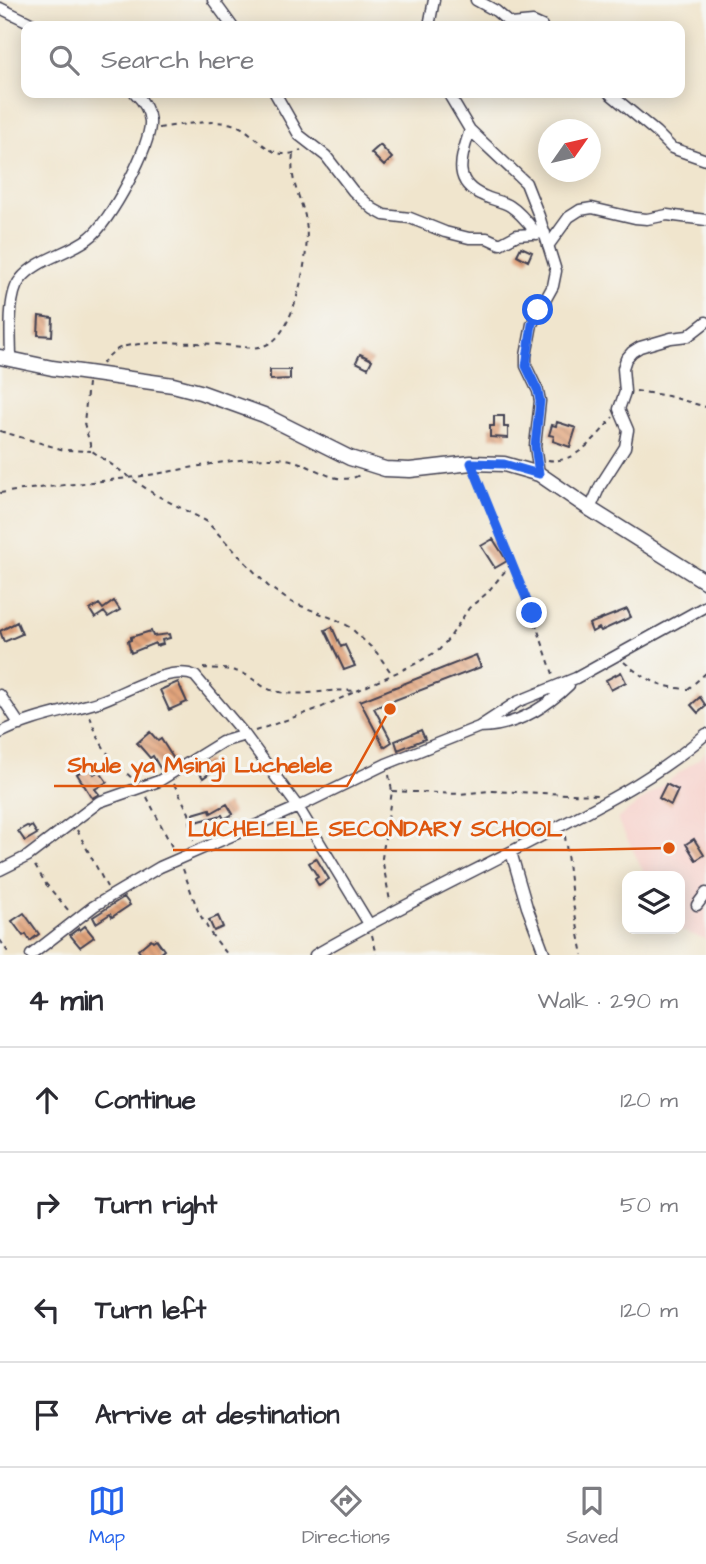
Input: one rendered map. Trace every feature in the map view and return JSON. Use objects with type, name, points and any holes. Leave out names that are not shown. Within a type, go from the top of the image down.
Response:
[{"type":"main road","points":[[6,358],[52,368],[173,385],[200,392],[264,415],[371,466],[410,470],[471,463],[504,464],[539,474],[706,582]]},
{"type":"street","points":[[213,0],[228,21]]},
{"type":"street","points":[[430,21],[434,0]]},
{"type":"street","points":[[476,0],[496,11],[507,21]]},
{"type":"street","points":[[0,8],[27,21]]},
{"type":"street","points":[[6,358],[14,293],[18,281],[99,230],[121,195],[140,156],[150,123],[149,115],[139,98]]},
{"type":"street","points":[[278,98],[299,135],[326,156],[363,202],[384,215],[410,218],[445,232],[469,238],[487,238],[500,244],[517,235],[541,234]]},
{"type":"street","points":[[451,98],[470,130],[526,183],[541,234],[556,271],[553,286],[532,324],[526,356],[526,366],[540,401],[536,429],[539,474]]},
{"type":"street","points":[[615,98],[672,148],[706,160]]},
{"type":"street","points":[[470,130],[461,156],[465,182],[483,196],[510,206],[541,234]]},
{"type":"street","points":[[548,246],[569,217],[580,210],[592,208],[635,218],[647,219],[667,215],[706,220]]},
{"type":"street","points":[[590,509],[600,486],[625,447],[628,429],[618,409],[625,392],[623,368],[626,359],[632,352],[661,341],[688,336],[706,322]]},
{"type":"street","points":[[31,955],[107,897],[177,858],[298,807],[386,764],[480,727],[517,702],[576,678],[706,606]]},
{"type":"street","points":[[0,733],[157,678],[188,672],[202,681],[298,807],[369,924]]},
{"type":"street","points":[[480,727],[497,727],[519,720],[555,698],[576,678]]},
{"type":"street","points":[[0,695],[20,725]]},
{"type":"street","points":[[315,955],[369,924],[622,793],[663,767],[706,734]]},
{"type":"street","points":[[0,870],[29,856],[99,802],[143,788],[222,741],[244,735]]},
{"type":"street","points":[[512,852],[527,907],[545,955]]},
{"type":"street","points":[[697,905],[706,893]]},
{"type":"path","points":[[148,132],[208,122],[232,124],[242,128],[267,149],[293,154],[313,145]]},
{"type":"path","points":[[92,451],[84,423],[95,373],[102,363],[120,348],[176,344],[247,348],[271,343],[281,334],[293,307],[307,249],[305,216],[291,173],[293,154]]},
{"type":"path","points":[[625,392],[668,396],[706,407]]},
{"type":"path","points":[[537,457],[556,462],[571,457],[602,431],[618,409]]},
{"type":"path","points":[[0,430],[64,450],[92,451],[177,508],[206,521],[268,586],[291,601],[350,627],[377,653],[392,674]]},
{"type":"path","points":[[0,493],[129,478],[223,461],[285,458],[346,481],[371,466]]},
{"type":"path","points":[[471,463],[532,613],[557,687]]},
{"type":"path","points":[[244,735],[302,715],[439,650],[469,608],[486,594],[511,564]]},
{"type":"path","points":[[615,655],[652,683],[673,689],[688,689],[706,673]]},
{"type":"path","points":[[188,672],[202,668],[233,671],[246,675],[263,689],[293,694],[330,690],[356,691]]},
{"type":"path","points":[[86,705],[96,735],[110,758],[143,788],[177,858],[198,911],[211,934],[228,955]]},
{"type":"path","points":[[386,764],[392,791],[382,858],[393,912]]},
{"type":"path","points":[[168,775],[189,813],[194,838],[191,852]]},
{"type":"path","points":[[392,791],[460,794],[502,791],[597,795]]},
{"type":"path","points":[[73,823],[103,877],[107,886],[107,897]]},
{"type":"path","points":[[564,824],[572,898],[583,955]]},
{"type":"path","points":[[29,856],[46,884],[76,919]]},
{"type":"path","points":[[369,924],[377,955]]},
{"type":"path","points":[[0,940],[10,955]]},
{"type":"shaded area","points":[[706,751],[706,939],[685,932],[685,871],[643,871],[617,819]]},
{"type":"building","points":[[380,145],[392,158],[384,166],[371,153]]},
{"type":"building","points":[[521,247],[532,252],[528,261],[517,255]]},
{"type":"building","points":[[39,316],[53,318],[52,336],[38,335]]},
{"type":"building","points":[[360,354],[372,360],[368,368],[356,362]]},
{"type":"building","points":[[270,370],[290,370],[290,379],[270,380]]},
{"type":"building","points":[[494,416],[504,416],[508,438],[490,437]]},
{"type":"building","points":[[557,422],[576,428],[570,447],[553,441],[554,436],[549,435],[552,425],[556,426]]},
{"type":"building","points":[[493,539],[507,561],[495,568],[481,546]]},
{"type":"building","points":[[114,601],[120,610],[108,617],[104,612],[95,618],[90,610],[99,604],[103,609]]},
{"type":"building","points":[[627,609],[631,617],[601,631],[599,628],[592,632],[589,624]]},
{"type":"building","points":[[17,622],[22,634],[4,642],[0,631]]},
{"type":"building","points":[[332,627],[341,647],[345,645],[355,666],[344,670],[325,630]]},
{"type":"building","points":[[151,631],[153,636],[169,634],[170,638],[162,640],[163,644],[156,646],[155,643],[131,653],[128,641],[131,637]]},
{"type":"building","points":[[476,655],[481,667],[374,708],[392,742],[384,747],[360,701]]},
{"type":"building","points":[[621,672],[626,682],[611,690],[606,680]]},
{"type":"building","points":[[178,682],[187,702],[169,710],[160,690]]},
{"type":"building","points":[[700,697],[706,706],[698,713],[691,705]]},
{"type":"building","points":[[421,730],[425,739],[398,750],[395,741]]},
{"type":"building","points":[[150,732],[158,741],[161,739],[175,761],[161,770],[153,756],[150,758],[137,743]]},
{"type":"building","points":[[207,760],[214,770],[203,778],[196,767]]},
{"type":"building","points":[[89,766],[94,774],[99,771],[107,782],[95,789],[99,794],[92,798],[77,774]]},
{"type":"building","points":[[666,784],[678,790],[671,805],[659,798]]},
{"type":"building","points":[[227,804],[233,814],[224,819],[222,815],[196,822],[193,814],[210,809],[211,813]]},
{"type":"building","points":[[32,826],[37,834],[25,841],[18,831]]},
{"type":"building","points":[[694,839],[704,855],[696,860],[686,844]]},
{"type":"building","points":[[316,858],[329,879],[319,886],[315,879],[318,877],[309,863]]},
{"type":"building","points":[[124,897],[130,905],[112,917],[110,914],[96,923],[93,917]]},
{"type":"building","points":[[24,913],[39,934],[30,941],[12,921]]},
{"type":"building","points":[[218,916],[223,927],[214,931],[209,920]]},
{"type":"building","points":[[85,926],[94,937],[80,947],[70,935]]},
{"type":"building","points":[[151,939],[156,939],[164,950],[158,955],[142,955],[138,950]]},
{"type":"place","name":"Shule ya Msingi Luchelele","points":[[390,709]]},
{"type":"place","name":"LUCHELELE SECONDARY SCHOOL","points":[[669,848]]},
{"type":"route","points":[[532,613],[471,463],[504,464],[539,474],[535,446],[540,401],[526,366],[532,324],[538,310]]}]
